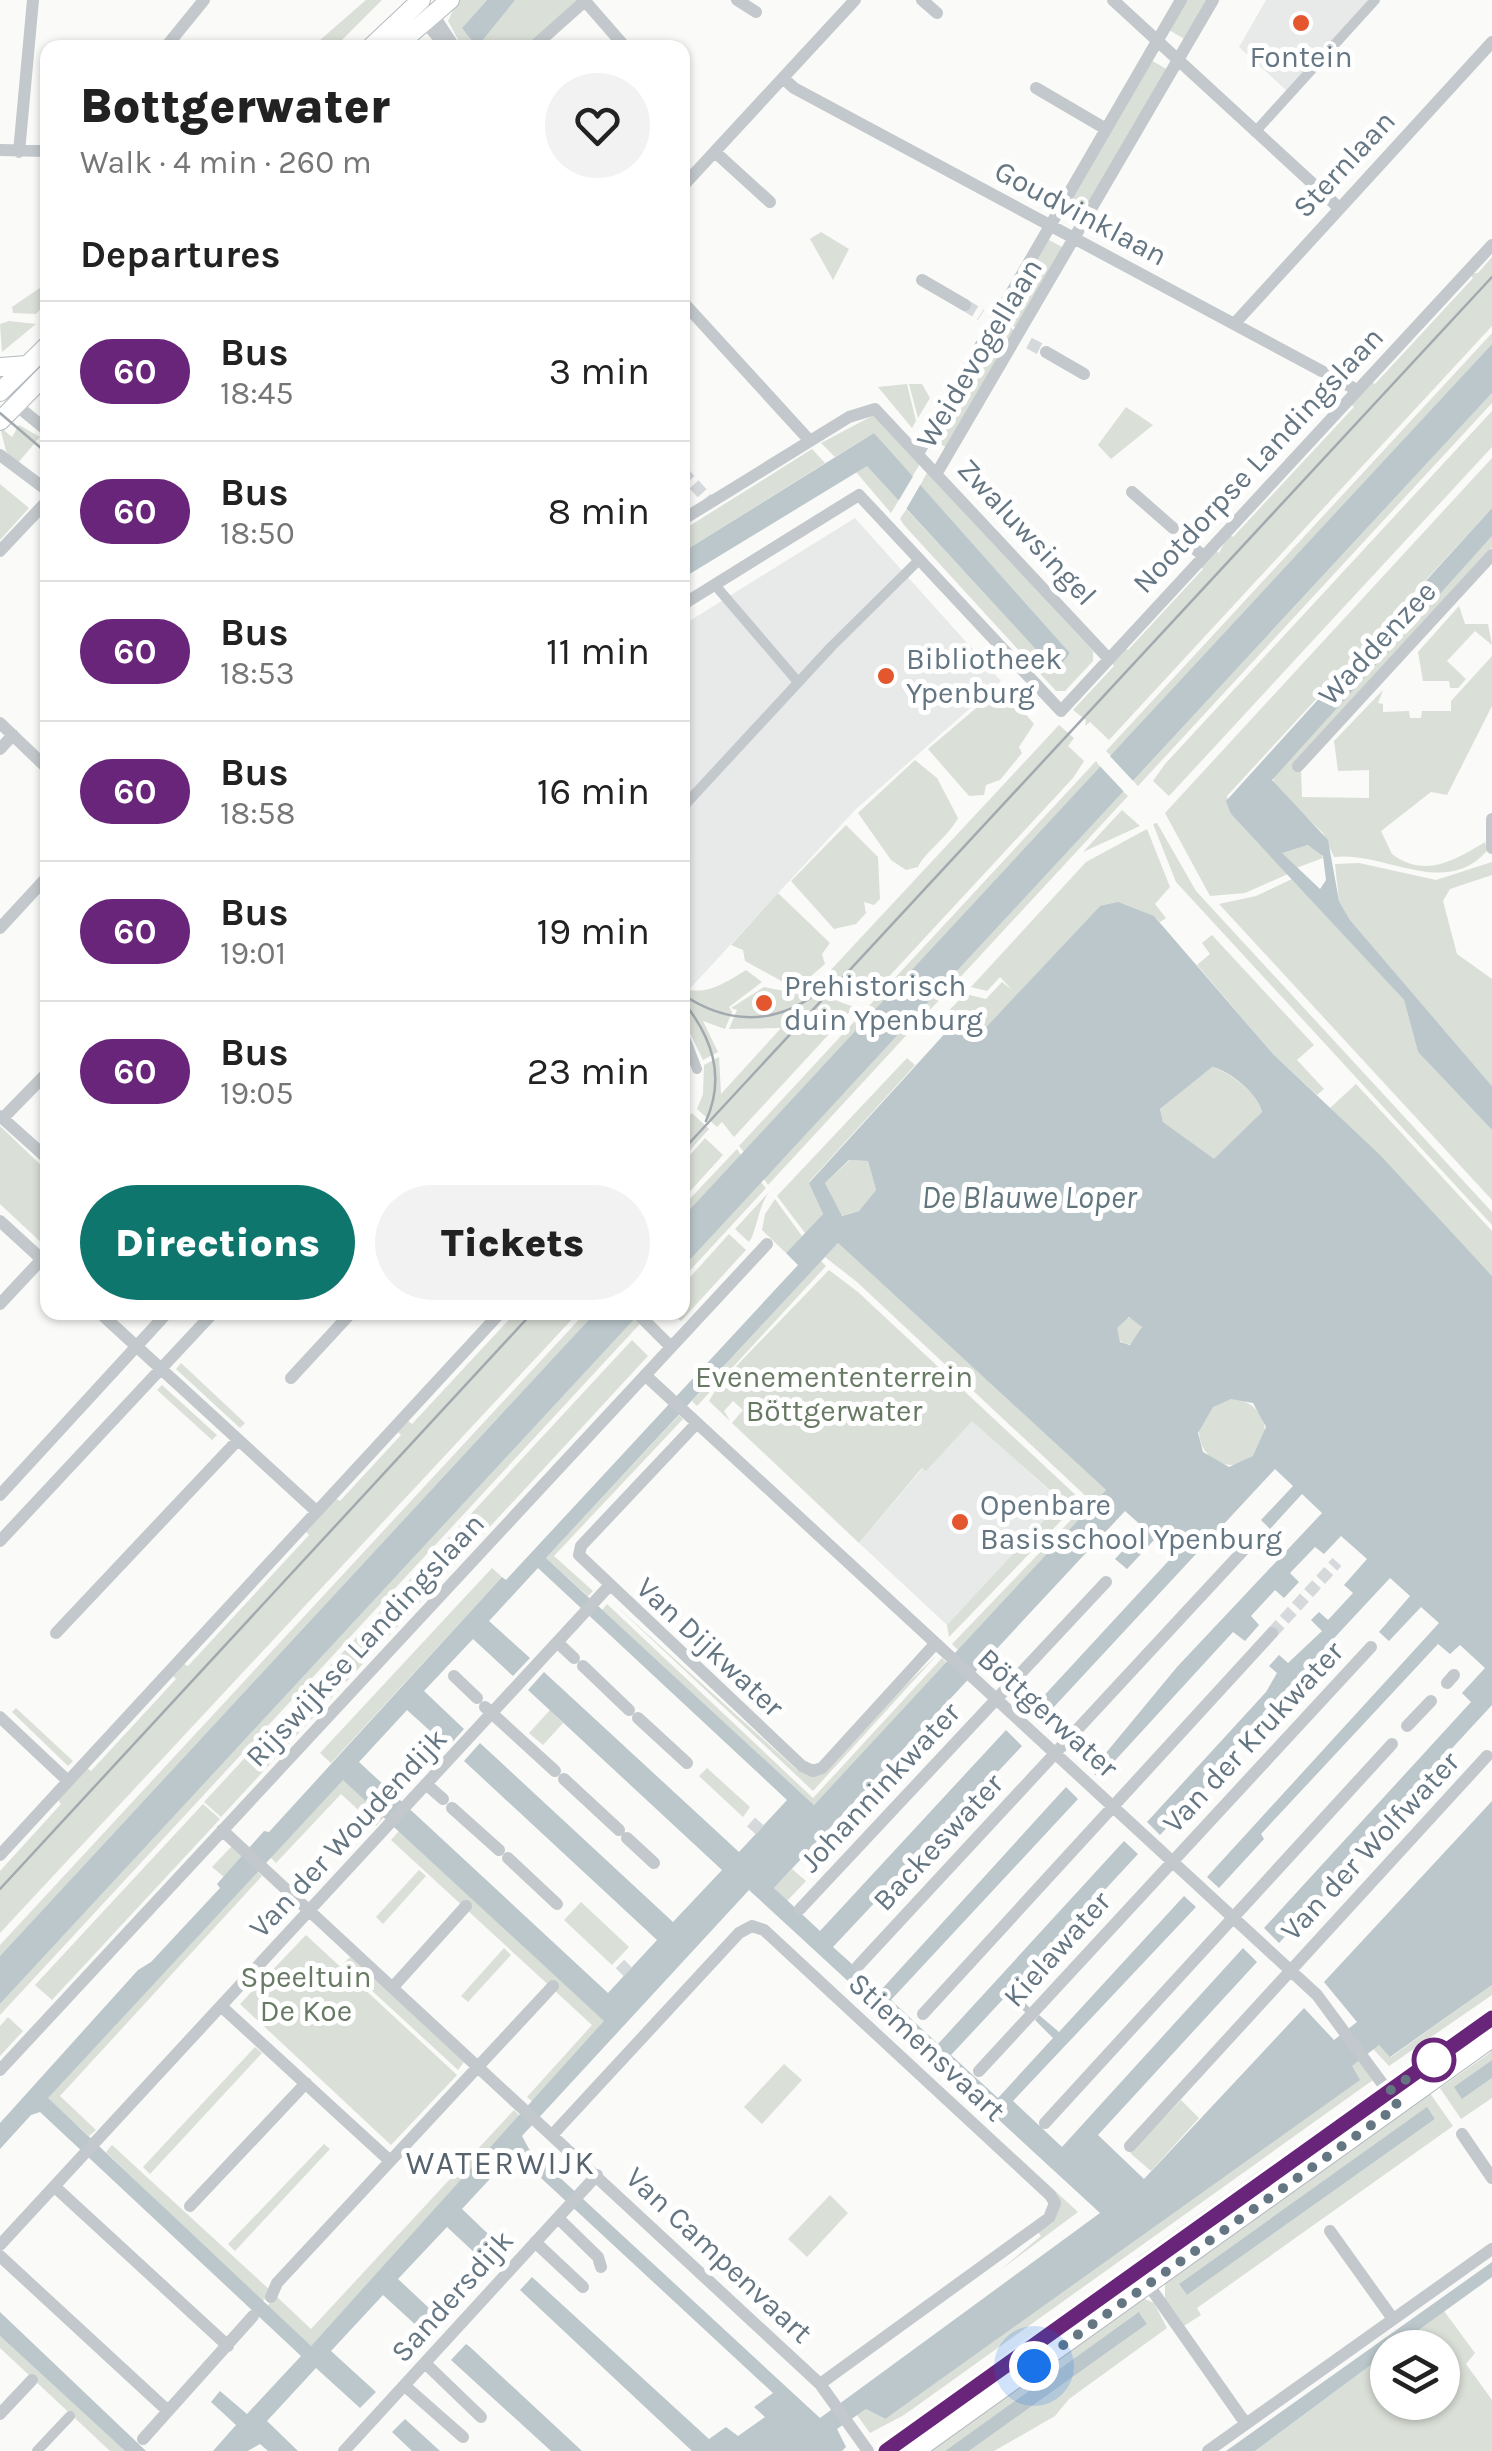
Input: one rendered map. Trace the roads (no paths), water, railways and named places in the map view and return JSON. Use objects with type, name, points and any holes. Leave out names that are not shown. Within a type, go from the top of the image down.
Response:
[{"type":"main road","points":[[404,40],[450,0]]},
{"type":"main road","points":[[378,40],[418,2]]},
{"type":"main road","points":[[16,405],[0,392],[40,352]]},
{"type":"main road","points":[[0,367],[28,365]]},
{"type":"main road","points":[[0,421],[40,380]]},
{"type":"main road","points":[[886,2451],[1143,2278],[1393,2099],[1492,2018]]},
{"type":"main road","points":[[1393,2099],[1492,2038]]},
{"type":"main road","points":[[916,2451],[1143,2278]]},
{"type":"street","points":[[19,152],[33,0]]},
{"type":"street","points":[[172,40],[204,0]]},
{"type":"street","points":[[541,40],[585,0],[619,40]]},
{"type":"street","points":[[737,0],[756,12],[751,0]]},
{"type":"street","points":[[690,179],[855,0]]},
{"type":"street","points":[[922,0],[937,13]]},
{"type":"street","points":[[1113,0],[1337,206]]},
{"type":"street","name":"Weidevogellaan","points":[[919,452],[987,318],[1050,226],[1182,0]]},
{"type":"street","name":"Weidevogellaan","points":[[938,471],[1024,339],[1075,238],[1213,0]]},
{"type":"street","points":[[1255,132],[1375,0]]},
{"type":"street","points":[[418,2],[442,40]]},
{"type":"street","points":[[428,20],[447,40]]},
{"type":"street","name":"Sternlaan","points":[[1235,323],[1337,206],[1492,42]]},
{"type":"street","name":"Goudvinklaan","points":[[783,78],[794,88],[1357,390]]},
{"type":"street","points":[[1036,88],[1106,129]]},
{"type":"street","points":[[0,150],[40,151]]},
{"type":"street","points":[[715,152],[770,202]]},
{"type":"street","name":"Nootdorpse Landingslaan","points":[[920,559],[1061,711],[1492,245]]},
{"type":"street","points":[[922,280],[965,306]]},
{"type":"street","points":[[690,311],[810,441],[690,515]]},
{"type":"street","points":[[1046,352],[1084,374]]},
{"type":"street","points":[[16,405],[40,424]]},
{"type":"street","name":"Zwaluwsingel","points":[[810,441],[863,410],[876,409],[938,471],[1108,658]]},
{"type":"street","points":[[0,454],[40,485]]},
{"type":"street","points":[[1132,492],[1173,528]]},
{"type":"street","points":[[690,600],[859,495],[920,559],[798,682],[690,799]]},
{"type":"street","points":[[0,551],[40,508]]},
{"type":"street","points":[[1186,541],[1204,556]]},
{"type":"street","name":"Waddenzee","points":[[1298,766],[1492,555]]},
{"type":"street","points":[[715,586],[798,682]]},
{"type":"street","points":[[0,723],[40,761]]},
{"type":"street","points":[[0,749],[14,735]]},
{"type":"street","points":[[1492,819],[1492,848]]},
{"type":"street","points":[[0,928],[40,885]]},
{"type":"street","points":[[690,1051],[697,1069]]},
{"type":"street","points":[[40,1080],[2,1117],[40,1152]]},
{"type":"street","points":[[0,1221],[40,1258]]},
{"type":"street","name":"Rijswijkse Landingslaan","points":[[0,2070],[767,1244]]},
{"type":"street","points":[[0,1304],[40,1266]]},
{"type":"street","points":[[108,1320],[315,1510]]},
{"type":"street","points":[[0,1495],[160,1320]]},
{"type":"street","points":[[0,1541],[207,1320]]},
{"type":"street","points":[[291,1378],[345,1320]]},
{"type":"street","points":[[0,1855],[493,1320]]},
{"type":"street","points":[[644,1320],[672,1347]]},
{"type":"street","name":"Böttgerwater","points":[[645,1375],[1289,1970],[1344,2028],[1393,2099]]},
{"type":"street","name":"Van Dijkwater","points":[[697,1423],[579,1550],[581,1560],[802,1766],[813,1771],[822,1768],[936,1644]]},
{"type":"street","points":[[56,1633],[238,1440]]},
{"type":"street","name":"Backeswater","points":[[858,1966],[1252,1540]]},
{"type":"street","name":"Johanninkwater","points":[[800,1909],[1106,1582]]},
{"type":"street","name":"Van der Woudendijk","points":[[0,2245],[426,1784],[485,1706],[557,1642],[608,1586]]},
{"type":"street","points":[[923,2014],[1272,1633]]},
{"type":"street","points":[[557,1642],[687,1763]]},
{"type":"street","name":"Van der Krukwater","points":[[1171,1860],[1371,1647]]},
{"type":"street","points":[[454,1676],[654,1862]]},
{"type":"street","points":[[1408,1726],[1432,1700]]},
{"type":"street","points":[[0,1717],[68,1781]]},
{"type":"street","points":[[1044,2122],[1392,1744]]},
{"type":"street","name":"Van der Wolfwater","points":[[1130,2146],[1487,1756]]},
{"type":"street","points":[[426,1784],[557,1904]]},
{"type":"street","name":"Van Campenvaart","points":[[222,1830],[518,2100],[824,2389],[868,2451]]},
{"type":"street","name":"Kielawater","points":[[980,2071],[1171,1860]]},
{"type":"street","points":[[393,1987],[466,1906]]},
{"type":"street","name":"Stiemensvaart","points":[[548,2128],[739,1933],[752,1926],[764,1930],[1050,2194],[1055,2204],[1049,2218],[824,2389]]},
{"type":"street","points":[[271,2297],[278,2284],[390,2160],[553,1986]]},
{"type":"street","points":[[222,2007],[390,2160]]},
{"type":"street","points":[[190,2206],[306,2083]]},
{"type":"street","points":[[1462,2134],[1492,2178]]},
{"type":"street","name":"Sandersdijk","points":[[344,2451],[597,2174]]},
{"type":"street","points":[[55,2187],[228,2346]]},
{"type":"street","points":[[562,2214],[598,2257],[601,2267]]},
{"type":"street","points":[[1330,2231],[1393,2319]]},
{"type":"street","points":[[536,2242],[583,2286]]},
{"type":"street","points":[[1208,2451],[1492,2248]]},
{"type":"street","points":[[0,2256],[168,2411]]},
{"type":"street","points":[[1143,2278],[1246,2424]]},
{"type":"street","points":[[143,2440],[254,2316]]},
{"type":"street","points":[[426,2363],[481,2417]]},
{"type":"street","points":[[0,2414],[32,2380]]},
{"type":"street","points":[[405,2386],[463,2437]]},
{"type":"street","points":[[38,2451],[70,2416]]},
{"type":"water","points":[[487,0],[515,0],[483,40],[471,40],[462,28]]},
{"type":"water","points":[[1492,344],[1492,393],[690,1259],[690,1209]]},
{"type":"water","points":[[874,433],[1070,653],[1056,671],[867,466],[690,574],[690,548]]},
{"type":"water","points":[[1492,508],[1492,536],[1272,780],[1328,840],[1339,901],[1350,920],[1492,1086],[1492,1130],[1418,1052],[1404,1000],[1231,814],[1226,801]],"holes":[[[1308,845],[1323,856],[1326,880],[1320,889],[1282,853]]]},
{"type":"water","name":"De Blauwe Loper","points":[[1118,902],[1154,916],[1273,1054],[1380,1155],[1492,1276],[1492,1705],[1324,1887],[1327,1891],[1279,1943],[1264,1928],[1471,1702],[1462,1693],[1485,1668],[1460,1645],[1450,1654],[1438,1644],[1261,1834],[1264,1839],[1219,1888],[1207,1877],[1439,1623],[1421,1607],[1389,1641],[1379,1632],[1410,1596],[1390,1578],[1204,1778],[1208,1784],[1160,1835],[1147,1822],[1266,1692],[1277,1673],[1269,1666],[1279,1655],[1288,1663],[1322,1631],[1311,1620],[1319,1612],[1328,1620],[1353,1593],[1344,1585],[1367,1559],[1341,1536],[1324,1554],[1315,1547],[1290,1573],[1299,1582],[1284,1598],[1275,1590],[1251,1616],[1259,1625],[1245,1641],[1233,1632],[1099,1778],[1091,1771],[1177,1667],[1322,1513],[1302,1494],[1270,1529],[1261,1520],[1293,1486],[1275,1469],[1039,1723],[1028,1713],[1173,1556],[1155,1539],[1127,1569],[1115,1559],[1144,1528],[1125,1511],[774,1888],[820,1931],[1006,1730],[1022,1746],[833,1947],[881,1990],[1066,1787],[1078,1799],[891,2000],[938,2044],[1124,1841],[1138,1854],[1012,1990],[1030,2008],[1026,2013],[1007,1995],[951,2055],[998,2098],[1053,2038],[1035,2020],[1039,2015],[1059,2032],[1184,1896],[1196,1907],[1013,2101],[1062,2147],[1243,1948],[1257,1962],[1098,2135],[1144,2179],[1304,2008],[1334,2040],[1357,2022],[1324,1982],[1492,1801],[1492,1985],[1390,2057],[1379,2045],[1352,2066],[1360,2080],[885,2419],[866,2409],[837,2429],[846,2447],[842,2451],[692,2451],[520,2290],[532,2277],[709,2439],[726,2427],[738,2436],[765,2417],[754,2407],[773,2393],[514,2153],[462,2209],[507,2252],[492,2269],[447,2227],[398,2279],[445,2323],[431,2339],[383,2295],[331,2351],[376,2392],[360,2408],[316,2368],[267,2421],[298,2451],[268,2451],[260,2444],[248,2451],[213,2451],[236,2425],[211,2402],[220,2391],[247,2414],[301,2356],[40,2112],[31,2115],[0,2149],[0,2123],[138,1970],[151,1962],[220,1888],[217,1884],[264,1831],[269,1832],[502,1577],[506,1580],[798,1265],[786,1253],[823,1214],[809,1183],[949,1029],[977,1037],[1100,906]],"holes":[[[1212,1067],[1242,1084],[1262,1112],[1214,1159],[1163,1122],[1160,1109]],[[849,1160],[868,1161],[876,1190],[859,1211],[842,1216],[825,1183]],[[838,1243],[1106,1490],[814,1805],[546,1558]],[[1129,1317],[1142,1327],[1130,1345],[1120,1342],[1117,1328]],[[1231,1399],[1253,1403],[1266,1427],[1253,1456],[1229,1467],[1203,1452],[1198,1433],[1213,1407]],[[538,1568],[787,1800],[739,1852],[544,1672],[528,1690],[722,1870],[673,1922],[480,1743],[464,1761],[657,1940],[608,1993],[359,1762],[407,1710],[448,1747],[464,1729],[424,1691],[473,1639],[513,1676],[530,1658],[489,1621]],[[343,1780],[604,2021],[311,2346],[48,2098]],[[749,1890],[1100,2213],[820,2418],[529,2149],[522,2136]]]},
{"type":"water","points":[[589,1320],[634,1320],[0,2004],[0,1956]]},
{"type":"water","points":[[1492,2060],[1492,2078],[1462,2099],[1454,2087]]},
{"type":"water","points":[[1427,2107],[1435,2119],[1187,2295],[1179,2284]]},
{"type":"water","points":[[1492,2262],[1492,2277],[1419,2330],[1396,2330]]},
{"type":"water","points":[[0,2312],[146,2451],[125,2451],[0,2336]]},
{"type":"water","points":[[1139,2312],[1147,2324],[969,2451],[945,2451]]},
{"type":"water","points":[[466,2344],[582,2451],[551,2451],[451,2360]]},
{"type":"water","points":[[1370,2349],[1370,2366],[1255,2451],[1226,2451]]},
{"type":"water","points":[[405,2419],[440,2451],[412,2451],[392,2432]]},
{"type":"tunnel","points":[[965,305],[981,315]]},
{"type":"tunnel","points":[[1029,343],[1046,352]]},
{"type":"tunnel","points":[[690,480],[710,502]]},
{"type":"tunnel","points":[[1272,1633],[1337,1562]]},
{"type":"tunnel","points":[[751,1822],[760,1830]]},
{"type":"tunnel","points":[[620,1964],[628,1972]]},
{"type":"tram line","points":[[690,1142],[1492,277]]},
{"type":"tram line","points":[[0,413],[40,447]]},
{"type":"tram line","points":[[690,999],[716,1011],[750,1017],[784,1011],[817,993]]},
{"type":"tram line","points":[[690,1011],[713,1058],[715,1088],[706,1121]]},
{"type":"tram line","points":[[0,1889],[526,1320]]},
{"type":"place","name":"Fontein","points":[[1301,23]]},
{"type":"place","name":"Bibliotheek Ypenburg","points":[[886,676]]},
{"type":"place","name":"Prehistorisch duin Ypenburg","points":[[764,1003]]},
{"type":"place","name":"Openbare Basisschool Ypenburg","points":[[960,1522]]},
{"type":"district","name":"WATERWIJK","points":[[501,2163]]},
{"type":"park label","name":"Evenemententerrein Böttgerwater","points":[[834,1394]]},
{"type":"park label","name":"Speeltuin De Koe","points":[[306,1994]]}]
